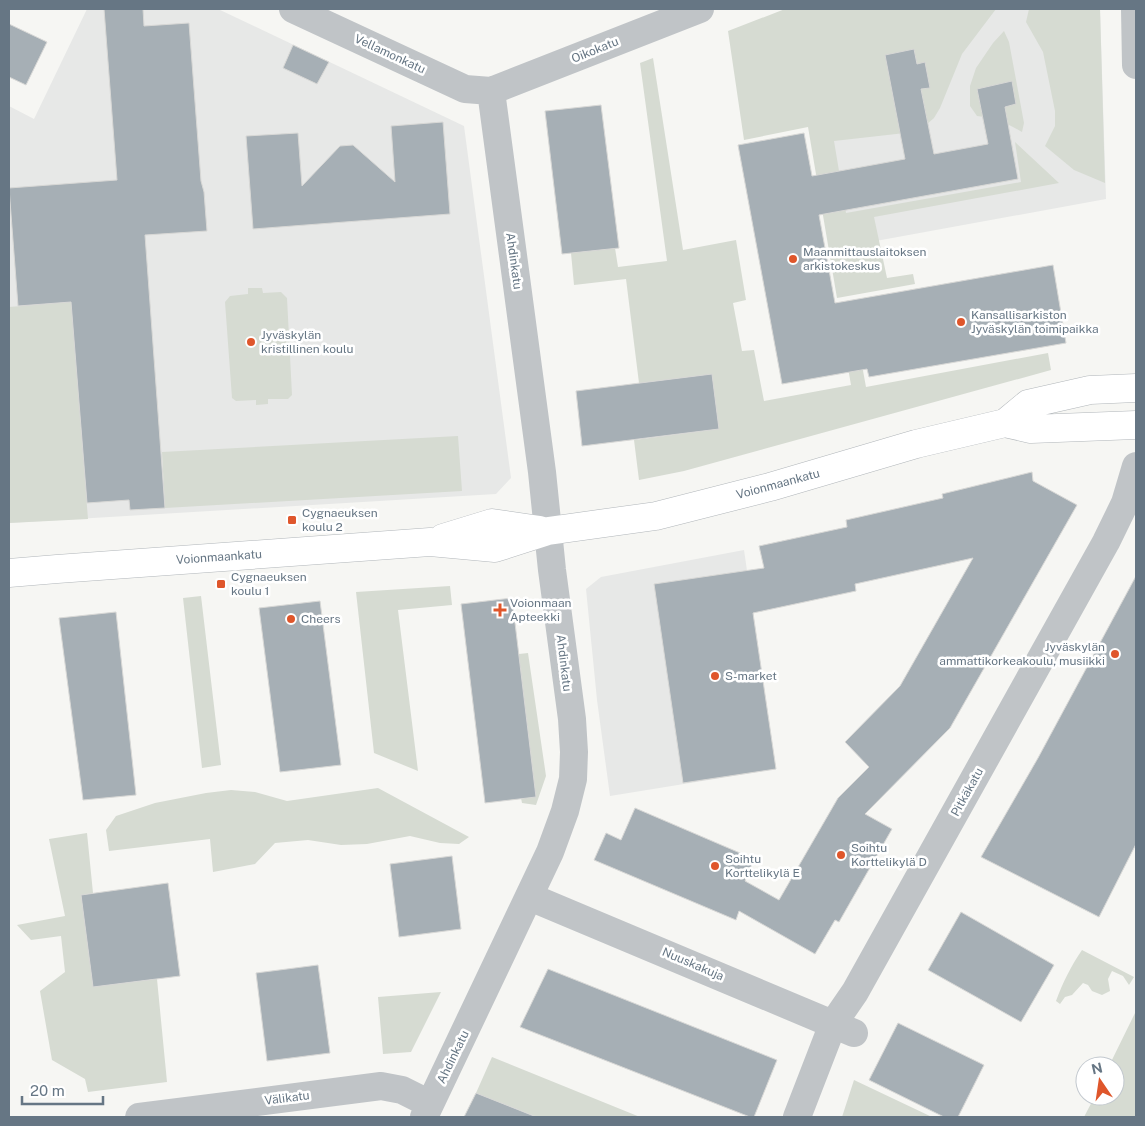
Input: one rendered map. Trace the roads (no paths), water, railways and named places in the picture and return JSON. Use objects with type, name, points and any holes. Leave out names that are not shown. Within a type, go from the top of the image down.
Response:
[{"type":"main road","name":"Voionmaankatu","points":[[1005,423],[1028,404],[1090,390],[1136,388]]},
{"type":"main road","name":"Voionmaankatu","points":[[9,574],[76,567],[430,542],[492,523],[548,531],[656,516],[770,487],[916,444],[1005,423],[1031,429],[1136,425]]},
{"type":"street","name":"Vellamonkatu","points":[[293,9],[465,89],[491,91]]},
{"type":"street","name":"Oikokatu","points":[[491,91],[700,9]]},
{"type":"street","points":[[1135,9],[1136,65]]},
{"type":"street","name":"Ahdinkatu","points":[[427,1111],[553,846],[573,779],[572,719],[542,472],[491,91]]},
{"type":"street","name":"Pitkäkatu","points":[[797,1117],[844,1028],[855,992],[1106,542],[1124,503],[1136,466]]},
{"type":"street","name":"Nuuskakuja","points":[[530,897],[844,1028]]},
{"type":"street","name":"Välikatu","points":[[139,1117],[380,1086],[402,1090],[427,1111]]},
{"type":"place","name":"Maanmittauslaitoksen arkistokeskus","points":[[793,259]]},
{"type":"place","name":"Kansallisarkiston Jyväskylän toimipaikka","points":[[961,322]]},
{"type":"place","name":"Jyväskylän kristillinen koulu","points":[[251,342]]},
{"type":"place","name":"Cygnaeuksen koulu 2","points":[[292,520]]},
{"type":"place","name":"Cygnaeuksen koulu 1","points":[[221,584]]},
{"type":"place","name":"Voionmaan Apteekki","points":[[500,610]]},
{"type":"place","name":"Cheers","points":[[291,619]]},
{"type":"place","name":"Jyväskylän ammattikorkeakoulu, musiikki","points":[[1115,654]]},
{"type":"place","name":"S-market","points":[[715,676]]},
{"type":"place","name":"Soihtu Korttelikylä D","points":[[841,855]]},
{"type":"place","name":"Soihtu Korttelikylä E","points":[[715,866]]}]
